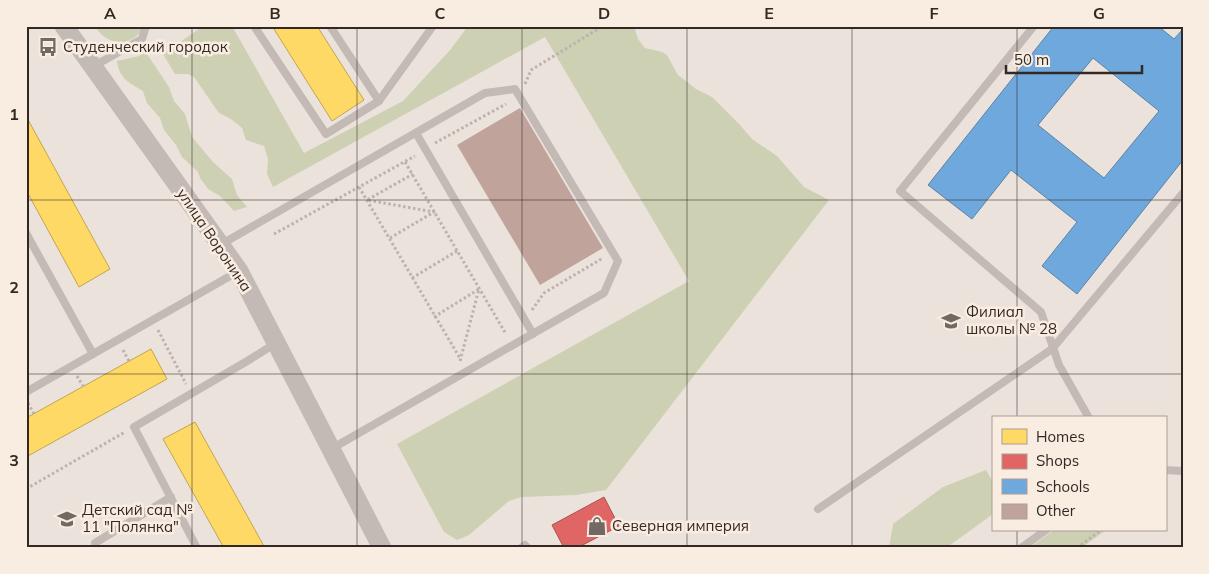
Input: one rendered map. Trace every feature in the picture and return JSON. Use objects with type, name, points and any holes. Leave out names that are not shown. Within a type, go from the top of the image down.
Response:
[{"type":"street","name":"улица Воронина","points":[[64,26],[239,271],[382,548]]},
{"type":"lane","points":[[92,67],[142,38],[146,26]]},
{"type":"lane","points":[[254,26],[326,134],[379,101],[433,26]]},
{"type":"lane","points":[[330,26],[379,101]]},
{"type":"lane","points":[[1034,26],[900,191],[1041,312],[1059,365],[1088,416]]},
{"type":"lane","points":[[220,245],[485,93],[515,90],[613,252],[618,262],[604,293],[331,449]]},
{"type":"lane","points":[[416,133],[533,334]]},
{"type":"lane","points":[[818,509],[1052,349],[1183,193]]},
{"type":"lane","points":[[26,233],[93,354]]},
{"type":"lane","points":[[26,392],[239,271]]},
{"type":"lane","points":[[197,548],[134,427],[276,343]]},
{"type":"lane","points":[[1166,470],[1183,471]]},
{"type":"lane","points":[[95,544],[171,497]]},
{"type":"lane","points":[[1021,548],[1043,532]]},
{"type":"lane","points":[[521,548],[525,545],[528,548]]},
{"type":"path","points":[[274,234],[520,96],[531,70],[603,26]]},
{"type":"path","points":[[405,162],[506,334]]},
{"type":"path","points":[[367,200],[413,174]]},
{"type":"path","points":[[359,187],[460,361]]},
{"type":"path","points":[[367,200],[434,212]]},
{"type":"path","points":[[390,238],[434,212]]},
{"type":"path","points":[[412,278],[457,251]]},
{"type":"path","points":[[498,338],[525,320],[544,293],[613,252]]},
{"type":"path","points":[[434,317],[480,289]]},
{"type":"path","points":[[460,361],[480,289]]},
{"type":"path","points":[[152,320],[191,394]]},
{"type":"path","points":[[460,361],[468,356]]},
{"type":"path","points":[[26,401],[34,414]]},
{"type":"path","points":[[26,489],[134,427]]},
{"type":"path","points":[[1077,548],[1098,532]]},
{"type":"green space","points":[[95,26],[145,26],[133,38],[120,42],[106,38]]},
{"type":"green space","points":[[203,26],[232,26],[304,153],[403,101],[451,49],[468,26],[634,26],[638,39],[645,48],[667,55],[678,75],[696,89],[712,97],[752,139],[777,156],[804,187],[829,200],[606,490],[576,495],[522,497],[509,501],[469,535],[457,540],[444,532],[397,444],[689,281],[545,37],[273,187],[267,174],[268,159],[264,146],[246,140],[242,128],[231,119],[219,113],[194,77],[188,74],[175,74],[163,54]]},
{"type":"green space","points":[[145,51],[169,87],[174,101],[185,114],[192,137],[213,162],[232,179],[237,195],[247,207],[234,211],[220,196],[208,189],[198,172],[182,157],[176,145],[164,130],[160,118],[147,103],[143,91],[122,76],[117,61],[139,56]]},
{"type":"green space","points":[[986,470],[992,480],[992,515],[946,548],[889,548],[893,524],[943,487]]},
{"type":"green space","points":[[1051,532],[1103,532],[1081,548],[1029,548]]},
{"type":"building: Homes","points":[[272,26],[317,26],[364,100],[332,121]]},
{"type":"building: Homes","points":[[26,116],[110,269],[79,287],[26,190]]},
{"type":"building: Homes","points":[[151,349],[167,379],[26,457],[26,418]]},
{"type":"building: Homes","points":[[195,422],[265,548],[224,548],[163,439]]},
{"type":"building: Shops","points":[[604,497],[619,526],[577,548],[564,548],[552,525]]},
{"type":"building: Schools","points":[[1054,26],[1158,26],[1174,39],[1183,29],[1183,160],[1077,294],[1042,266],[1077,222],[1011,170],[972,219],[928,185]],"holes":[[[1093,58],[1159,111],[1104,178],[1038,125]]]},
{"type":"building: Other","points":[[520,108],[603,248],[540,285],[457,145]]},
{"type":"place","name":"Студенческий городок","points":[[48,47]]},
{"type":"place","name":"Филиал школы № 28","points":[[951,321]]},
{"type":"place","name":"Детский сад № 11 \"Полянка\"","points":[[67,519]]},
{"type":"place","name":"Северная империя","points":[[597,526]]}]
